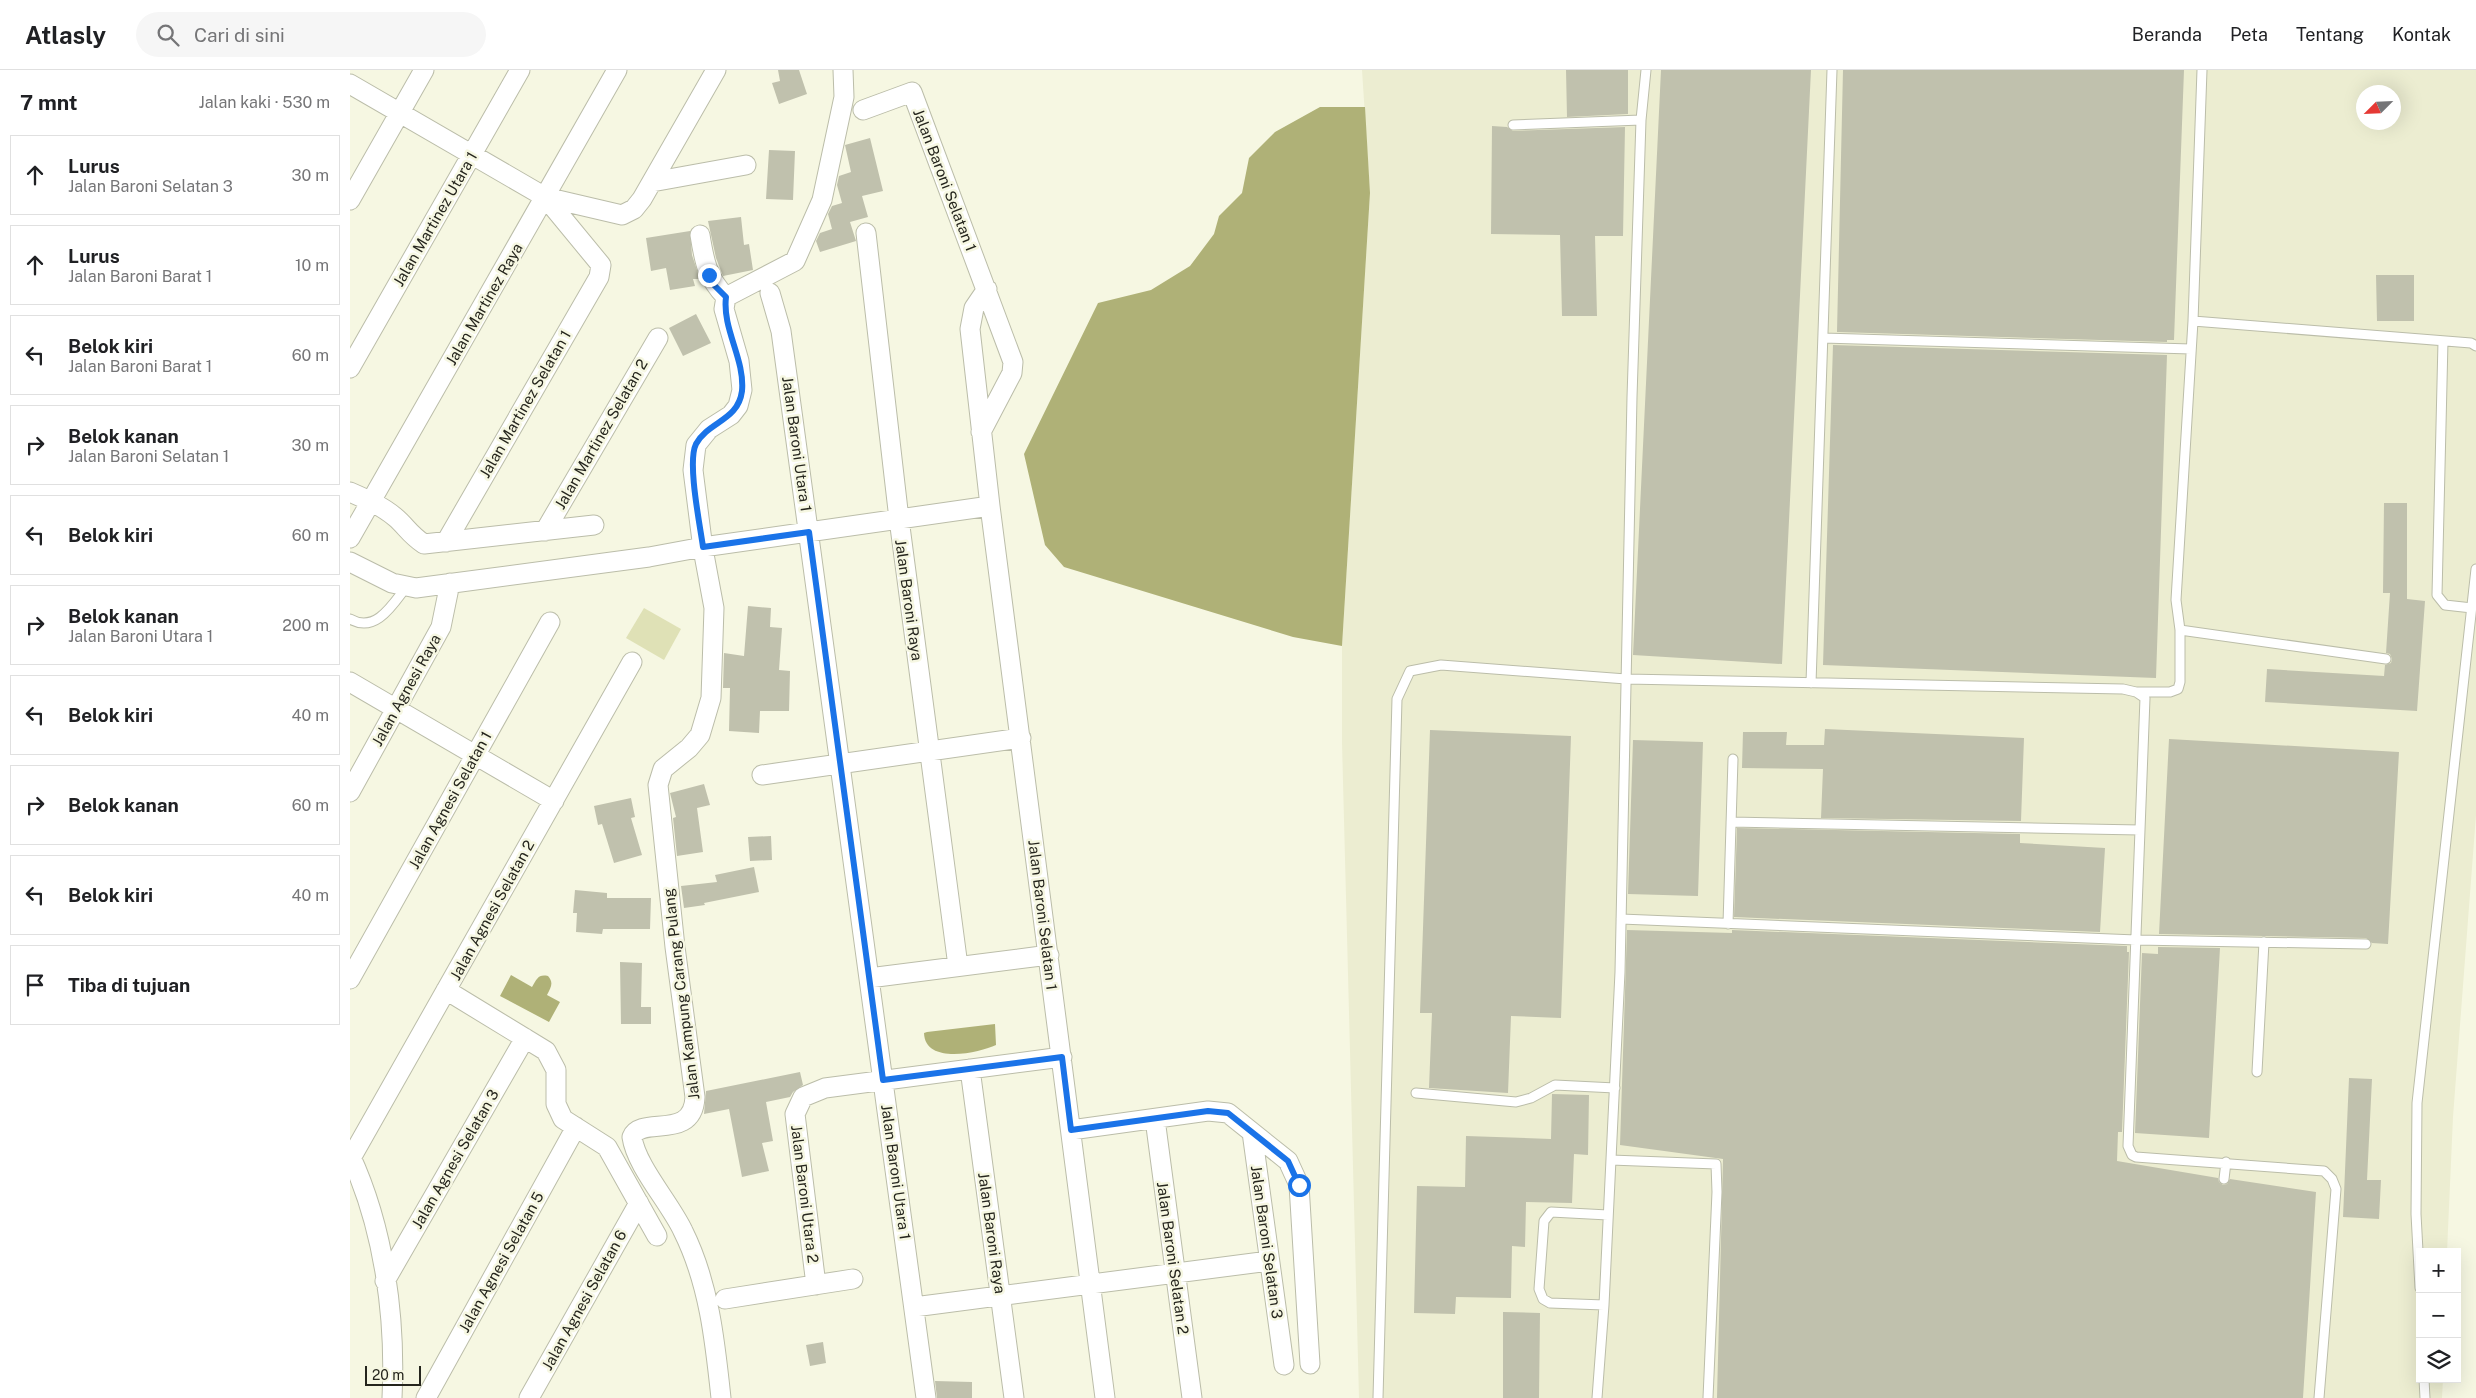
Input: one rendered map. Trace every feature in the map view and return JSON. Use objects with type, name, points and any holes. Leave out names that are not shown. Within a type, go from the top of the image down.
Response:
[{"type":"street","points":[[350,200],[424,70]]},
{"type":"street","name":"Jalan Martinez Utara 1","points":[[350,368],[520,70]]},
{"type":"street","name":"Jalan Martinez Raya","points":[[350,538],[617,70]]},
{"type":"street","points":[[350,84],[545,197],[622,215],[634,209],[652,182],[716,70]]},
{"type":"street","points":[[726,297],[795,261],[824,191],[844,97],[843,70]]},
{"type":"street","name":"Jalan Baroni Selatan 1","points":[[863,110],[912,92],[987,288],[1012,362],[1012,373],[981,432]]},
{"type":"street","points":[[652,182],[746,165]]},
{"type":"street","name":"Jalan Martinez Selatan 1","points":[[446,542],[598,277],[601,264],[545,197]]},
{"type":"street","name":"Jalan Baroni Raya","points":[[866,233],[898,519],[958,966]]},
{"type":"street","points":[[700,235],[709,275],[714,285],[726,297]]},
{"type":"street","name":"Jalan Baroni Selatan 1","points":[[987,288],[974,308],[970,329],[990,506],[1105,1398]]},
{"type":"street","name":"Jalan Baroni Utara 1","points":[[770,293],[781,331],[926,1398]]},
{"type":"street","points":[[703,547],[693,470],[696,445],[709,429],[731,415],[738,406],[742,390],[738,361],[724,309],[726,297]]},
{"type":"street","name":"Jalan Martinez Selatan 2","points":[[545,531],[658,338]]},
{"type":"street","points":[[350,492],[372,501],[396,517],[410,535],[424,544],[594,525]]},
{"type":"street","points":[[350,562],[392,583],[416,588],[649,557],[703,547],[990,506]]},
{"type":"street","name":"Jalan Kampung Carang Pulang","points":[[703,547],[714,608],[711,698],[700,736],[689,748],[663,769],[658,785],[675,947],[695,1097],[694,1109],[683,1122],[638,1131],[632,1137],[641,1160],[683,1230],[698,1264],[713,1329],[721,1398]]},
{"type":"street","name":"Jalan Agnesi Raya","points":[[350,792],[441,627],[450,583]]},
{"type":"street","name":"Jalan Agnesi Selatan 1","points":[[350,979],[550,622]]},
{"type":"street","name":"Jalan Agnesi Selatan 2","points":[[351,1156],[632,662]]},
{"type":"street","points":[[350,682],[554,800]]},
{"type":"street","points":[[762,775],[1021,738]]},
{"type":"street","points":[[869,978],[1049,955]]},
{"type":"street","points":[[446,990],[546,1051],[556,1070],[556,1104],[563,1119],[607,1147],[657,1236]]},
{"type":"street","name":"Jalan Agnesi Selatan 3","points":[[385,1281],[525,1038]]},
{"type":"street","name":"Jalan Baroni Utara 2","points":[[816,1285],[795,1114],[803,1097],[825,1088],[1062,1057]]},
{"type":"street","name":"Jalan Baroni Raya","points":[[970,1069],[1014,1398]]},
{"type":"street","points":[[1071,1130],[1208,1111],[1228,1113],[1252,1132]]},
{"type":"street","name":"Jalan Baroni Selatan 2","points":[[1155,1119],[1192,1398]]},
{"type":"street","name":"Jalan Agnesi Selatan 5","points":[[426,1398],[576,1127]]},
{"type":"street","name":"Jalan Baroni Selatan 3","points":[[1252,1132],[1284,1365]]},
{"type":"street","name":"Jalan Baroni Selatan 3","points":[[1252,1132],[1288,1161],[1299,1185],[1310,1364]]},
{"type":"street","points":[[351,1156],[364,1185],[378,1236],[390,1309],[392,1398]]},
{"type":"street","name":"Jalan Agnesi Selatan 6","points":[[529,1398],[639,1203]]},
{"type":"street","points":[[914,1307],[1269,1261]]},
{"type":"street","points":[[725,1299],[853,1279]]},
{"type":"lane","points":[[1597,1398],[1604,1305],[1621,919],[1641,120],[1646,70]]},
{"type":"lane","points":[[1811,683],[1832,70]]},
{"type":"lane","points":[[2136,692],[2170,692],[2178,689],[2180,682],[2180,630],[2176,600],[2193,321],[2202,70]]},
{"type":"lane","points":[[1513,125],[1641,120]]},
{"type":"lane","points":[[2193,321],[2443,341],[2476,346]]},
{"type":"lane","points":[[1823,338],[2191,350]]},
{"type":"lane","points":[[2443,341],[2438,595],[2446,605],[2472,608]]},
{"type":"lane","points":[[2418,1248],[2416,1214],[2417,1104],[2476,569]]},
{"type":"lane","points":[[350,619],[356,622],[370,623],[383,616],[406,586]]},
{"type":"lane","points":[[2180,630],[2386,659]]},
{"type":"lane","points":[[1378,1398],[1397,699],[1410,672],[1441,665],[1626,679],[2123,688],[2136,692],[2145,698],[2130,1151],[2136,1157],[2226,1162],[2324,1171],[2332,1179],[2336,1188],[2319,1398]]},
{"type":"lane","points":[[1728,924],[1733,759]]},
{"type":"lane","points":[[1731,822],[2140,830]]},
{"type":"lane","points":[[1621,919],[2136,940],[2366,944]]},
{"type":"lane","points":[[2257,1072],[2264,942]]},
{"type":"lane","points":[[1416,1093],[1516,1102],[1532,1098],[1555,1086],[1614,1088]]},
{"type":"lane","points":[[1611,1160],[1716,1161],[1717,1192],[1708,1398]]},
{"type":"lane","points":[[2224,1179],[2226,1162]]},
{"type":"lane","points":[[1604,1305],[1550,1303],[1543,1299],[1539,1289],[1544,1221],[1547,1215],[1550,1212],[1608,1216]]},
{"type":"lane","points":[[2424,1383],[2425,1398]]},
{"type":"shaded area","points":[[1362,70],[2476,70],[2476,815],[2453,1117],[2447,1248],[2416,1248],[2416,1383],[2443,1383],[2442,1398],[1359,1398],[1342,743],[1342,646],[1370,193]]},
{"type":"shaded area","points":[[1320,107],[1365,107],[1370,193],[1342,646],[1293,637],[1064,567],[1045,545],[1024,454],[1098,303],[1151,290],[1190,266],[1214,234],[1219,216],[1242,193],[1249,158],[1275,132]]},
{"type":"shaded area","points":[[644,608],[681,629],[664,660],[626,638]]},
{"type":"shaded area","points":[[511,975],[532,987],[540,976],[548,976],[550,978],[551,987],[547,995],[560,1002],[549,1022],[500,996]]},
{"type":"shaded area","points":[[995,1024],[996,1045],[966,1053],[943,1053],[933,1049],[927,1043],[924,1033],[927,1032]]},
{"type":"building","points":[[778,70],[799,70],[807,94],[779,104],[772,83],[780,81]]},
{"type":"building","points":[[1566,70],[1628,70],[1628,114],[1567,117]]},
{"type":"building","points":[[1661,70],[1811,70],[1782,664],[1633,655]]},
{"type":"building","points":[[1843,70],[2184,70],[2174,340],[2167,340],[2167,342],[1837,332]]},
{"type":"building","points":[[1492,126],[1507,127],[1513,131],[1625,127],[1623,236],[1595,236],[1597,316],[1562,316],[1560,235],[1491,234]]},
{"type":"building","points":[[870,138],[883,191],[862,196],[868,217],[850,222],[856,241],[820,252],[816,241],[820,233],[832,229],[828,214],[832,206],[842,203],[837,185],[839,176],[851,172],[845,145]]},
{"type":"building","points":[[769,150],[795,151],[793,200],[766,199]]},
{"type":"building","points":[[741,217],[744,245],[749,244],[753,270],[723,276],[716,258],[708,221]]},
{"type":"building","points":[[690,231],[692,255],[700,279],[693,279],[695,286],[670,290],[666,268],[651,271],[646,238]]},
{"type":"building","points":[[2376,275],[2414,275],[2414,321],[2377,321]]},
{"type":"building","points":[[696,314],[711,343],[683,356],[669,328]]},
{"type":"building","points":[[1833,345],[2167,355],[2156,678],[1823,665]]},
{"type":"building","points":[[2384,503],[2407,503],[2407,599],[2425,601],[2417,711],[2265,702],[2267,669],[2384,676],[2385,665],[2391,663],[2392,659],[2390,654],[2386,653],[2390,593],[2383,593]]},
{"type":"building","points":[[748,606],[771,608],[770,627],[782,628],[779,670],[790,671],[789,711],[760,711],[759,733],[729,731],[730,688],[723,688],[724,653],[744,656]]},
{"type":"building","points":[[1825,729],[2024,738],[2021,821],[1821,818],[1823,769],[1742,768],[1743,732],[1787,732],[1786,745],[1824,745]]},
{"type":"building","points":[[1430,730],[1571,736],[1561,1018],[1511,1016],[1508,1093],[1429,1088],[1432,1013],[1420,1013]]},
{"type":"building","points":[[2169,739],[2399,752],[2388,944],[2372,943],[2366,938],[2159,934]]},
{"type":"building","points":[[1633,740],[1703,742],[1698,896],[1628,894]]},
{"type":"building","points":[[704,784],[710,805],[697,808],[703,852],[677,856],[673,818],[676,817],[670,793]]},
{"type":"building","points":[[631,798],[635,817],[631,818],[642,855],[614,863],[602,824],[598,825],[594,806]]},
{"type":"building","points":[[1737,828],[2020,834],[2020,843],[2105,848],[2100,932],[1734,917]]},
{"type":"building","points":[[771,836],[772,860],[750,861],[748,837]]},
{"type":"building","points":[[754,867],[759,892],[684,908],[681,886],[717,882],[715,875]]},
{"type":"building","points":[[575,890],[607,893],[607,898],[651,898],[650,929],[603,929],[602,934],[576,932],[577,913],[573,913]]},
{"type":"building","points":[[1627,930],[1732,933],[1732,930],[2127,946],[2127,952],[2129,952],[2122,1132],[2118,1132],[2117,1161],[2218,1178],[2219,1182],[2223,1185],[2227,1184],[2230,1179],[2316,1192],[2303,1398],[1717,1398],[1723,1159],[1620,1145]]},
{"type":"building","points":[[2158,947],[2220,948],[2209,1138],[2135,1133],[2142,953],[2158,954]]},
{"type":"building","points":[[620,962],[642,963],[641,1007],[651,1007],[651,1024],[621,1024]]},
{"type":"building","points":[[800,1072],[803,1085],[793,1092],[790,1097],[766,1102],[773,1141],[762,1143],[769,1171],[742,1177],[729,1109],[704,1114],[706,1091]]},
{"type":"building","points":[[2349,1078],[2372,1079],[2367,1180],[2381,1180],[2379,1219],[2343,1217]]},
{"type":"building","points":[[1552,1094],[1589,1095],[1588,1155],[1574,1154],[1572,1203],[1526,1202],[1525,1247],[1512,1246],[1511,1298],[1456,1297],[1455,1314],[1414,1313],[1417,1186],[1465,1187],[1466,1136],[1551,1139]]},
{"type":"building","points":[[1503,1312],[1540,1313],[1539,1398],[1503,1398]]},
{"type":"building","points":[[823,1342],[826,1363],[810,1366],[806,1345]]},
{"type":"building","points":[[935,1381],[972,1382],[972,1398],[937,1398]]},
{"type":"route","points":[[709,275],[714,285],[726,297],[724,309],[738,361],[742,390],[738,406],[731,415],[709,429],[696,445],[693,470],[703,547],[809,532],[883,1080],[1062,1057],[1071,1130],[1208,1111],[1228,1113],[1288,1161],[1299,1185]]}]
